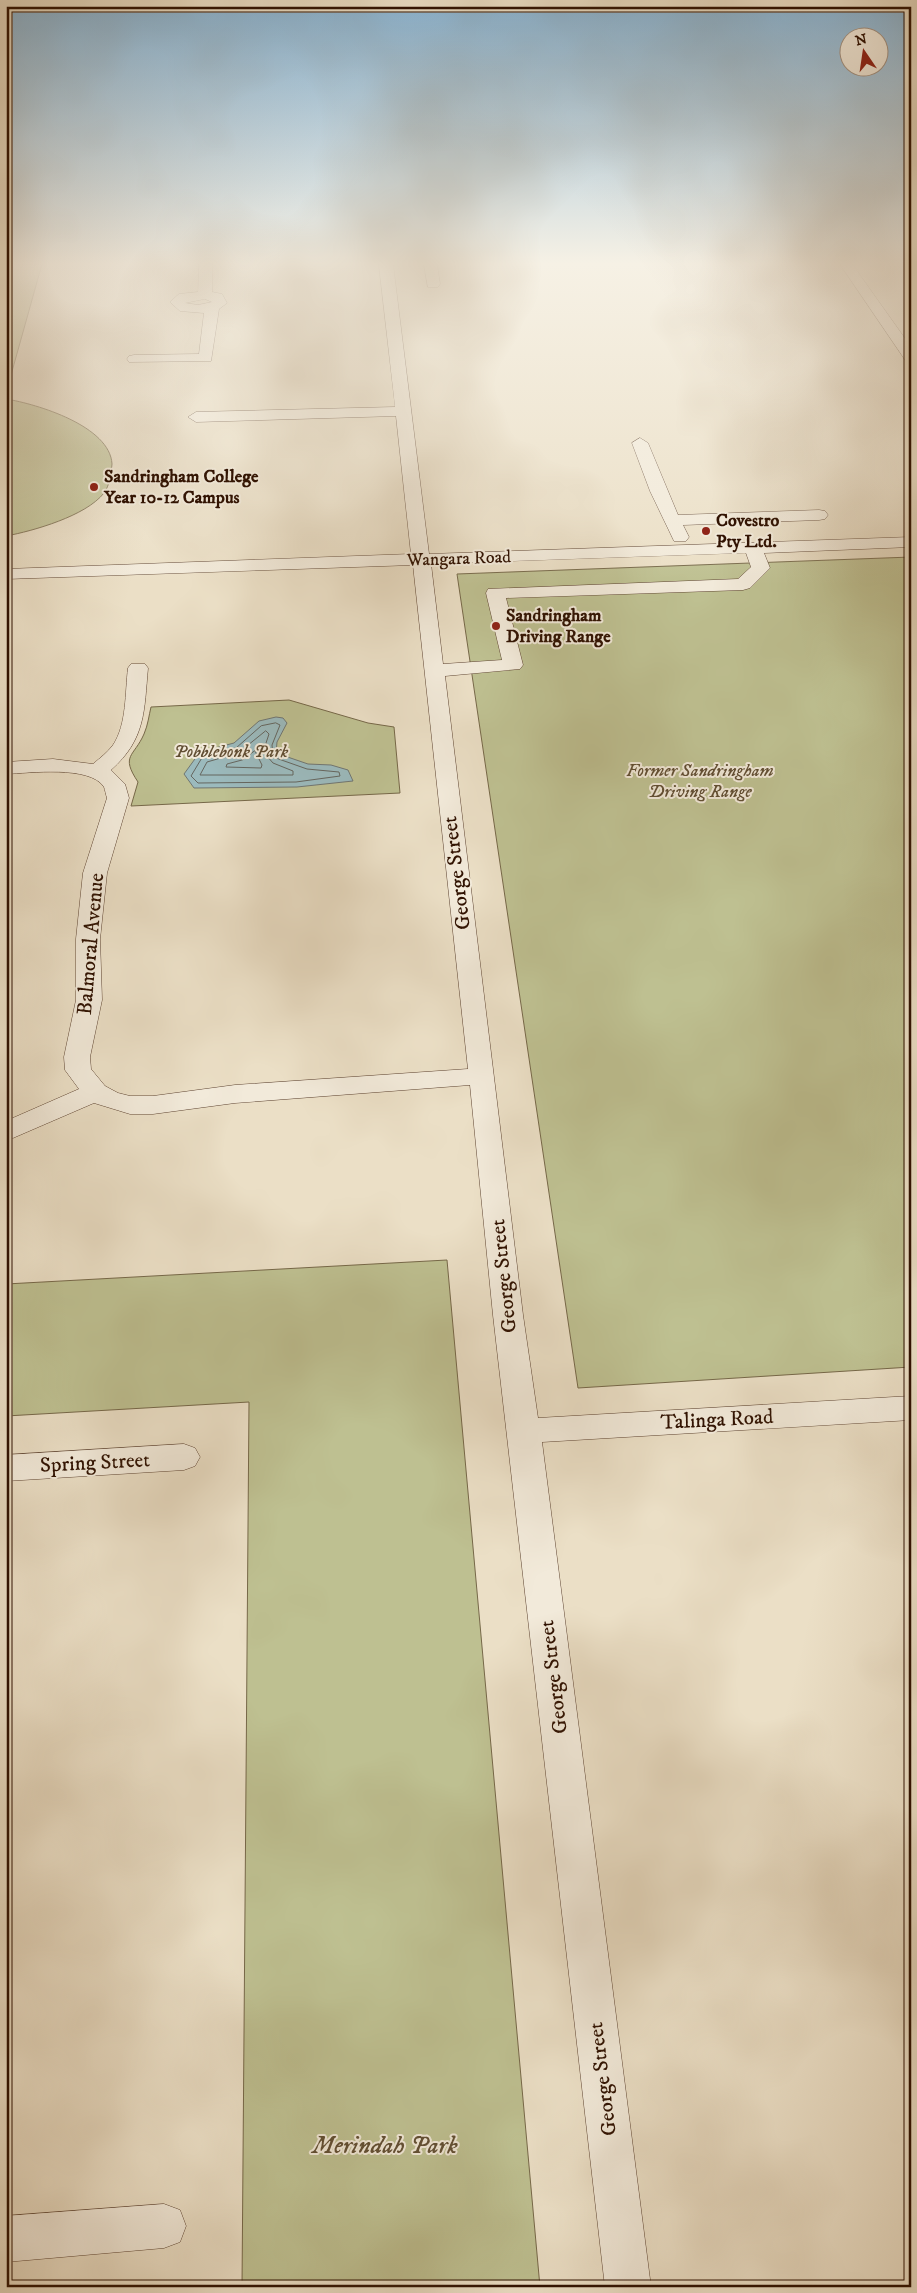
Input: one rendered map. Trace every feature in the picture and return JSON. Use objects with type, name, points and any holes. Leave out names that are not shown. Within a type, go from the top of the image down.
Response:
[{"type":"street","name":"George Street","points":[[398,371],[421,561],[432,671],[482,1076],[506,1306],[524,1431],[628,2287]]},
{"type":"street","points":[[196,417],[402,411]]},
{"type":"street","points":[[640,443],[658,491],[674,520],[685,551]]},
{"type":"street","points":[[674,520],[819,515]]},
{"type":"street","name":"Wangara Road","points":[[6,574],[421,561],[911,542]]},
{"type":"street","points":[[432,671],[512,665],[495,593],[743,584],[762,568],[753,548]]},
{"type":"street","points":[[6,768],[62,766],[98,771],[118,752],[126,741],[132,719],[138,668]]},
{"type":"street","name":"Balmoral Avenue","points":[[98,771],[116,785],[118,798],[93,889],[88,938],[89,1000],[77,1057],[78,1070],[96,1092],[110,1100],[130,1106],[152,1105],[235,1094],[482,1076]]},
{"type":"street","points":[[6,1132],[96,1092]]},
{"type":"street","name":"Talinga Road","points":[[524,1431],[911,1408]]},
{"type":"street","name":"Spring Street","points":[[6,1468],[184,1457]]},
{"type":"street","points":[[6,2239],[164,2226]]},
{"type":"green space","points":[[6,371],[12,371],[11,375],[6,375]]},
{"type":"green space","points":[[6,399],[53,412],[86,428],[99,439],[108,451],[112,464],[109,483],[104,493],[85,509],[44,526],[6,536]]},
{"type":"green space","name":"Former Sandringham Driving Range","points":[[911,557],[911,1367],[578,1388],[457,574]]},
{"type":"green space","name":"Pobblebonk Park","points":[[289,700],[368,723],[394,727],[400,793],[131,806],[138,782],[130,766],[130,756],[144,734],[151,707]]},
{"type":"green space","name":"Merindah Park","points":[[447,1260],[540,2287],[242,2287],[249,1402],[6,1416],[6,1284]]},
{"type":"water","points":[[276,717],[283,718],[287,723],[277,742],[276,753],[308,764],[331,765],[348,770],[353,781],[297,787],[194,788],[184,774],[200,752],[234,743],[259,721]]},
{"type":"place","name":"Sandringham College Year 10-12 Campus","points":[[94,487]]},
{"type":"place","name":"Covestro Pty Ltd.","points":[[706,531]]},
{"type":"place","name":"Sandringham Driving Range","points":[[496,626]]}]
